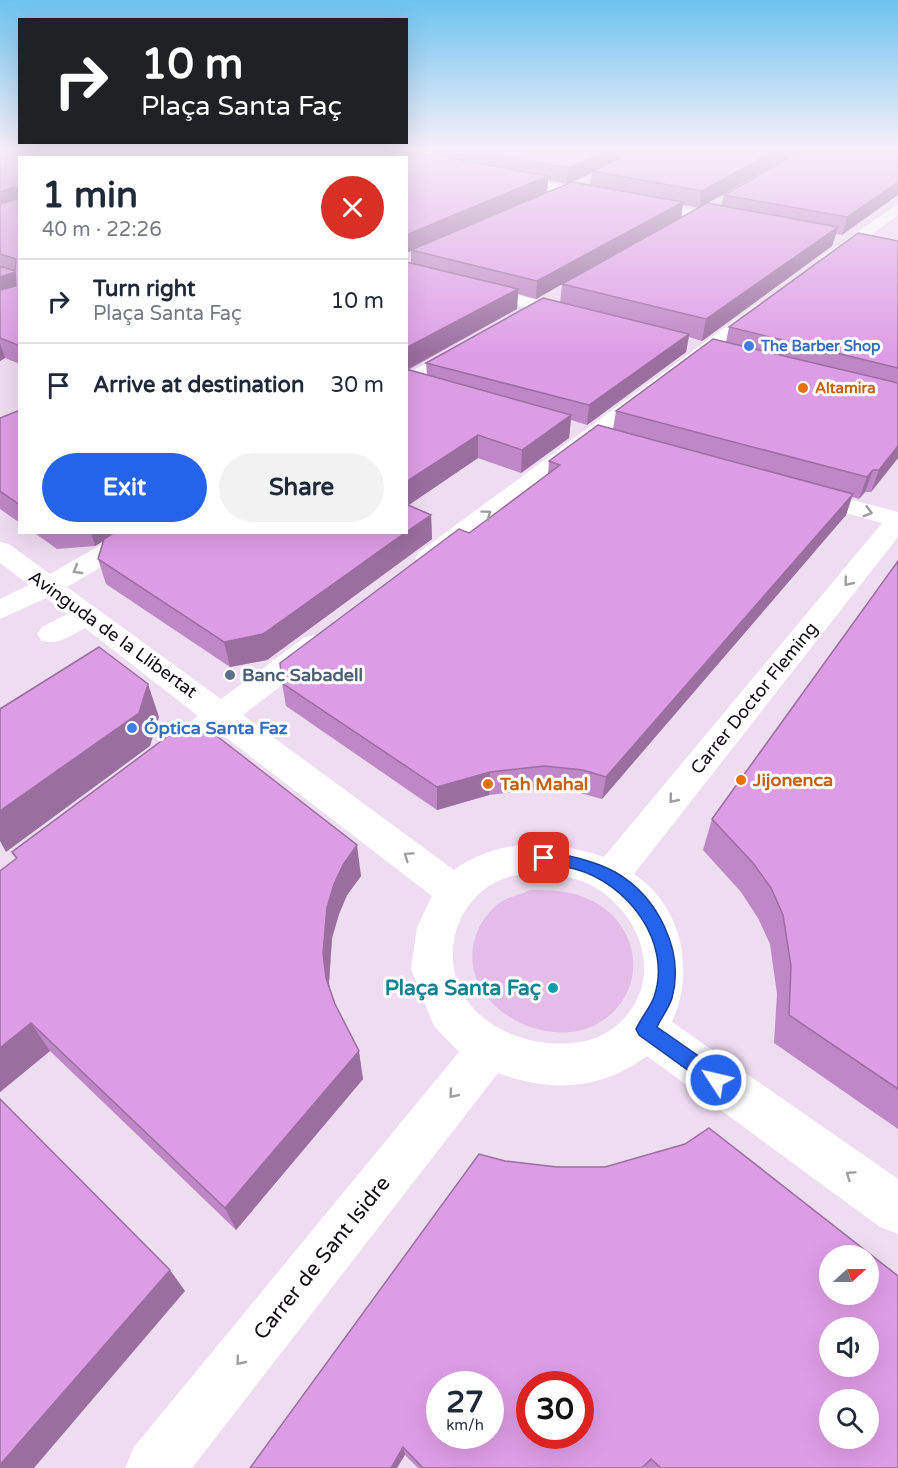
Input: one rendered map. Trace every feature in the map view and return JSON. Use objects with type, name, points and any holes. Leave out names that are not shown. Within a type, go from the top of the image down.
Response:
[{"type":"street","points":[[681,226],[698,217]]},
{"type":"street","points":[[709,217],[747,224]]},
{"type":"street","points":[[813,271],[887,217]]},
{"type":"street","points":[[828,239],[874,248]]},
{"type":"street","points":[[408,274],[597,320]]},
{"type":"street","points":[[413,570],[591,435],[696,345],[784,292]]},
{"type":"street","points":[[521,318],[561,295]]},
{"type":"street","points":[[408,382],[479,341]]},
{"type":"street","points":[[696,345],[729,354]]},
{"type":"street","points":[[408,384],[430,391]]},
{"type":"street","points":[[568,429],[614,441]]},
{"type":"street","points":[[784,488],[898,520]]},
{"type":"street","name":"Carrer Doctor Fleming","points":[[610,877],[898,520]]},
{"type":"street","points":[[0,610],[49,586],[140,534]]},
{"type":"street","name":"Avinguda de la Llibertat","points":[[0,550],[88,615],[110,650],[222,715],[455,891]]},
{"type":"street","points":[[0,590],[49,586]]},
{"type":"street","points":[[52,634],[88,615]]},
{"type":"street","points":[[138,777],[329,634]]},
{"type":"street","points":[[544,858],[578,863],[610,877],[639,900],[658,930],[667,963],[663,998],[645,1029],[615,1054],[574,1066],[531,1064],[490,1048],[451,1014],[432,971],[434,928],[455,891],[480,872],[511,861],[544,858]]},
{"type":"street","points":[[645,1029],[898,1209]]},
{"type":"street","name":"Carrer de Sant Isidre","points":[[155,1468],[490,1048]]},
{"type":"shaded area","points":[[530,890],[567,892],[588,899],[616,919],[625,933],[631,948],[633,964],[631,980],[625,996],[615,1010],[593,1026],[567,1032],[540,1030],[515,1020],[493,1004],[478,983],[472,958],[480,926],[500,903]]},
{"type":"building","points":[[0,217],[18,217],[18,345],[0,338],[0,290],[16,286],[15,272],[0,277],[0,266],[15,271],[16,259],[0,254]]},
{"type":"building","points":[[408,217],[451,217],[408,234]]},
{"type":"building","points":[[490,217],[656,217],[537,281],[411,250]]},
{"type":"building","points":[[683,217],[781,217],[838,227],[706,319],[562,284]]},
{"type":"building","points":[[858,233],[898,241],[898,368],[729,327]]},
{"type":"building","points":[[408,262],[518,289],[408,347]]},
{"type":"building","points":[[543,298],[689,334],[589,405],[426,363]]},
{"type":"building","points":[[713,339],[898,383],[898,446],[879,470],[873,470],[867,477],[616,411]]},
{"type":"building","points":[[408,370],[571,415],[522,450],[478,435],[408,481]]},
{"type":"building","points":[[18,411],[18,504],[0,491],[0,418]]},
{"type":"building","points":[[598,425],[853,494],[606,777],[583,770],[544,766],[490,772],[437,787],[282,683],[280,663],[459,529],[469,533],[492,516],[560,465],[549,461]]},
{"type":"building","points":[[408,505],[431,515],[408,531]]},
{"type":"building","points":[[112,534],[403,534],[263,634],[224,642],[98,559],[104,539]]},
{"type":"building","points":[[898,561],[898,1089],[789,1015],[791,966],[783,915],[771,888],[753,863],[712,819]]},
{"type":"building","points":[[99,647],[148,684],[139,713],[0,811],[0,709]]},
{"type":"building","points":[[213,733],[357,845],[343,865],[334,884],[327,908],[323,953],[326,978],[335,1004],[359,1051],[225,1208],[31,1023],[0,1048],[0,871],[17,858],[12,852],[168,736]]},
{"type":"building","points":[[0,1099],[170,1270],[0,1465]]},
{"type":"building","points":[[709,1128],[858,1245],[819,1245],[819,1305],[879,1305],[879,1261],[898,1276],[898,1468],[661,1468],[651,1459],[642,1468],[423,1468],[403,1447],[391,1468],[250,1468],[479,1154],[505,1161],[557,1167],[605,1167],[685,1144]]},
{"type":"place","name":"The Barber Shop","points":[[749,346]]},
{"type":"place","name":"Altamira","points":[[803,388]]},
{"type":"place","name":"Banc Sabadell","points":[[230,675]]},
{"type":"place","name":"Óptica Santa Faz","points":[[132,728]]},
{"type":"place","name":"Jijonenca","points":[[741,780]]},
{"type":"place","name":"Tah Mahal","points":[[488,784]]},
{"type":"place","name":"Plaça Santa Faç","points":[[553,988]]},
{"type":"route","points":[[544,858],[578,863],[610,877],[639,900],[658,930],[667,963],[663,998],[645,1029],[716,1080]]}]
